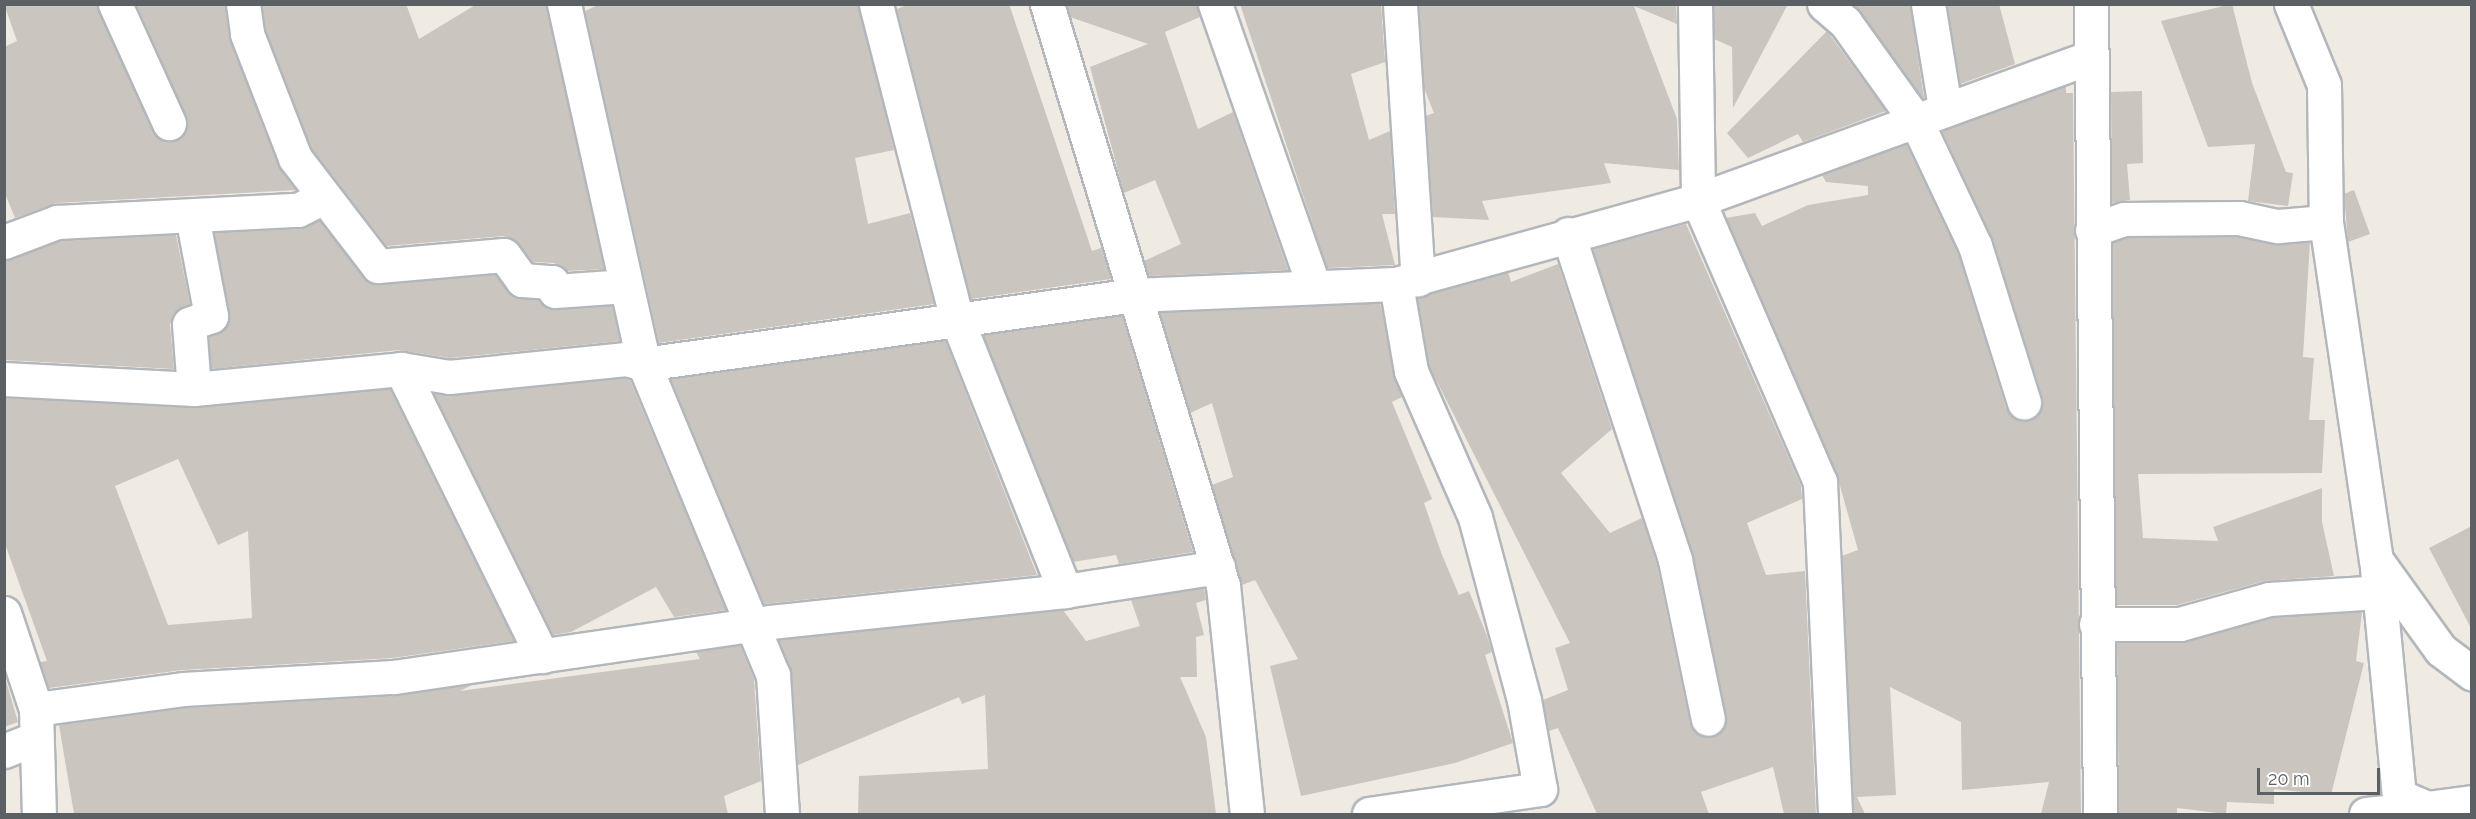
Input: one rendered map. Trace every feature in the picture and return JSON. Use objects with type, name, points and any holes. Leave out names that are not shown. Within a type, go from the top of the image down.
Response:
[{"type":"street","points":[[115,4],[168,123]]},
{"type":"street","points":[[243,4],[247,34],[295,158],[322,198],[378,266],[504,255],[522,280],[552,282],[555,291],[626,286]]},
{"type":"street","points":[[564,4],[644,364],[772,675],[782,814]]},
{"type":"street","points":[[876,4],[957,320],[1065,591]]},
{"type":"street","points":[[1047,4],[1133,295],[1218,567],[1247,814]]},
{"type":"street","points":[[1215,4],[1313,284]]},
{"type":"street","points":[[1369,814],[1541,802],[1524,700],[1475,517],[1411,371],[1400,4]]},
{"type":"street","points":[[1695,4],[1698,200],[1820,482],[1835,814]]},
{"type":"street","points":[[1824,4],[1845,22],[1916,121],[1976,246],[2024,402]]},
{"type":"street","points":[[1928,4],[1945,108]]},
{"type":"street","points":[[2091,4],[2096,624],[2100,814]]},
{"type":"street","points":[[2291,4],[2324,85],[2326,222],[2376,560],[2399,796],[2427,811]]},
{"type":"street","points":[[4,379],[194,389],[401,369],[449,377],[626,359],[644,364],[1133,295],[1236,295],[1313,284],[1407,281],[1568,234],[1698,200],[2090,57]]},
{"type":"street","points":[[4,242],[57,222],[298,210],[322,198]]},
{"type":"street","points":[[192,216],[211,316],[189,324],[194,389]]},
{"type":"street","points":[[2092,230],[2124,219],[2239,219],[2278,226],[2326,222]]},
{"type":"street","points":[[1568,234],[1675,560],[1708,719]]},
{"type":"street","points":[[401,369],[542,656]]},
{"type":"street","points":[[2376,560],[2441,650],[2472,673]]},
{"type":"street","points":[[25,733],[183,689],[394,677],[753,625],[1065,591],[1218,567]]},
{"type":"street","points":[[2096,624],[2180,624],[2269,599],[2379,592]]},
{"type":"street","points":[[4,613],[39,814]]},
{"type":"street","points":[[2366,814],[2427,811],[2472,802]]},
{"type":"building","points":[[4,4],[97,4],[152,131],[168,142],[185,133],[186,116],[136,4],[225,4],[230,41],[278,165],[296,190],[56,203],[15,218],[4,191],[4,47],[17,41]]},
{"type":"building","points":[[262,4],[406,4],[419,39],[477,4],[546,4],[604,269],[567,271],[554,263],[532,262],[519,244],[503,236],[387,246],[312,149],[265,29]]},
{"type":"building","points":[[600,4],[858,4],[894,150],[855,158],[868,224],[910,213],[934,304],[659,343],[585,11]]},
{"type":"building","points":[[910,4],[1009,4],[1092,251],[1101,248],[1111,279],[971,299],[897,9]]},
{"type":"building","points":[[1067,4],[1197,4],[1200,17],[1165,32],[1198,129],[1233,112],[1288,270],[1149,276],[1144,261],[1181,244],[1155,180],[1124,193],[1090,67],[1148,44],[1070,17]]},
{"type":"building","points":[[1240,4],[1381,4],[1385,62],[1351,74],[1369,140],[1390,131],[1395,214],[1382,214],[1395,265],[1327,268]]},
{"type":"building","points":[[1419,4],[1676,4],[1677,24],[1634,6],[1677,119],[1679,170],[1604,163],[1611,183],[1482,201],[1489,220],[1433,217],[1426,116],[1434,113],[1424,88]]},
{"type":"building","points":[[1714,4],[1788,4],[1733,108],[1732,47],[1714,39]]},
{"type":"building","points":[[1854,4],[1910,4],[1924,98],[1923,98]]},
{"type":"building","points":[[1947,4],[1999,4],[2015,64],[1960,84]]},
{"type":"building","points":[[2232,4],[2252,83],[2286,172],[2293,173],[2288,206],[2248,201],[2255,144],[2208,147],[2161,21]]},
{"type":"building","points":[[1827,31],[1886,111],[1803,142],[1798,134],[1748,158],[1727,133]]},
{"type":"building","points":[[2066,86],[2066,93],[2073,93],[2081,814],[2041,814],[2049,782],[1962,790],[1961,722],[1890,687],[1896,795],[1857,797],[1865,814],[1854,814],[1842,556],[1858,550],[1837,475],[1726,218],[1755,213],[1762,226],[1808,205],[1868,195],[1868,186],[1826,182],[1822,175],[1906,144],[1958,253],[2006,408],[2019,420],[2030,420],[2042,407],[2042,396],[1993,240],[1942,131]]},
{"type":"building","points":[[2142,91],[2143,163],[2127,164],[2130,200],[2112,203],[2111,92]]},
{"type":"building","points":[[2354,190],[2370,234],[2348,242],[2344,194]]},
{"type":"building","points":[[319,220],[371,283],[495,275],[513,296],[539,300],[549,309],[612,306],[620,341],[450,358],[399,350],[211,369],[209,337],[225,328],[229,313],[214,233],[299,229]]},
{"type":"building","points":[[1686,224],[1801,486],[1802,499],[1747,523],[1766,575],[1805,571],[1816,814],[1784,814],[1773,767],[1701,792],[1709,814],[1597,814],[1558,728],[1549,731],[1543,700],[1568,690],[1555,648],[1570,643],[1429,366],[1417,298],[1508,272],[1511,282],[1558,264],[1612,429],[1561,473],[1610,533],[1642,518],[1657,565],[1690,723],[1703,737],[1720,733],[1726,715],[1693,556],[1593,249]]},
{"type":"building","points":[[176,235],[190,304],[174,313],[170,325],[174,369],[4,360],[4,260],[61,241]]},
{"type":"building","points":[[2237,237],[2275,244],[2310,242],[2303,357],[2314,358],[2309,420],[2325,420],[2322,473],[2138,474],[2143,538],[2218,541],[2213,527],[2322,488],[2322,522],[2334,576],[2264,581],[2177,605],[2116,605],[2112,243],[2127,238]]},
{"type":"building","points":[[1380,303],[1402,397],[1392,402],[1432,499],[1424,503],[1442,555],[1459,595],[1469,591],[1487,636],[1492,652],[1485,655],[1513,743],[1455,763],[1301,796],[1270,666],[1298,659],[1255,580],[1242,585],[1212,485],[1233,477],[1212,403],[1190,413],[1160,313]]},
{"type":"building","points":[[1122,316],[1193,552],[1119,564],[1116,555],[1073,562],[983,335]]},
{"type":"building","points":[[945,340],[1037,575],[764,604],[671,379]]},
{"type":"building","points":[[624,378],[630,380],[726,610],[674,617],[656,587],[571,632],[553,635],[434,393]]},
{"type":"building","points":[[390,389],[514,641],[392,658],[182,670],[49,688],[40,662],[47,661],[4,541],[4,398],[195,408]],"holes":[[[178,459],[218,545],[248,531],[252,618],[168,625],[115,486]]]},
{"type":"building","points":[[2472,526],[2472,630],[2429,548]]},
{"type":"building","points":[[1204,588],[1206,600],[1196,603],[1204,635],[1196,637],[1197,677],[1180,677],[1206,737],[1216,814],[858,814],[859,776],[988,769],[985,695],[962,704],[959,697],[798,765],[792,674],[779,640],[1063,610],[1086,641],[1140,626],[1131,600]]},
{"type":"building","points":[[2362,612],[2356,661],[2364,663],[2331,795],[2274,789],[2274,804],[2227,802],[2226,814],[2177,808],[2177,814],[2119,814],[2117,643],[2180,643],[2272,618]]},
{"type":"building","points":[[740,645],[754,679],[761,781],[724,796],[728,814],[74,814],[59,725],[185,708],[395,696],[472,685],[460,691],[700,659],[696,652]]},
{"type":"building","points":[[4,674],[18,722],[4,727]]}]
